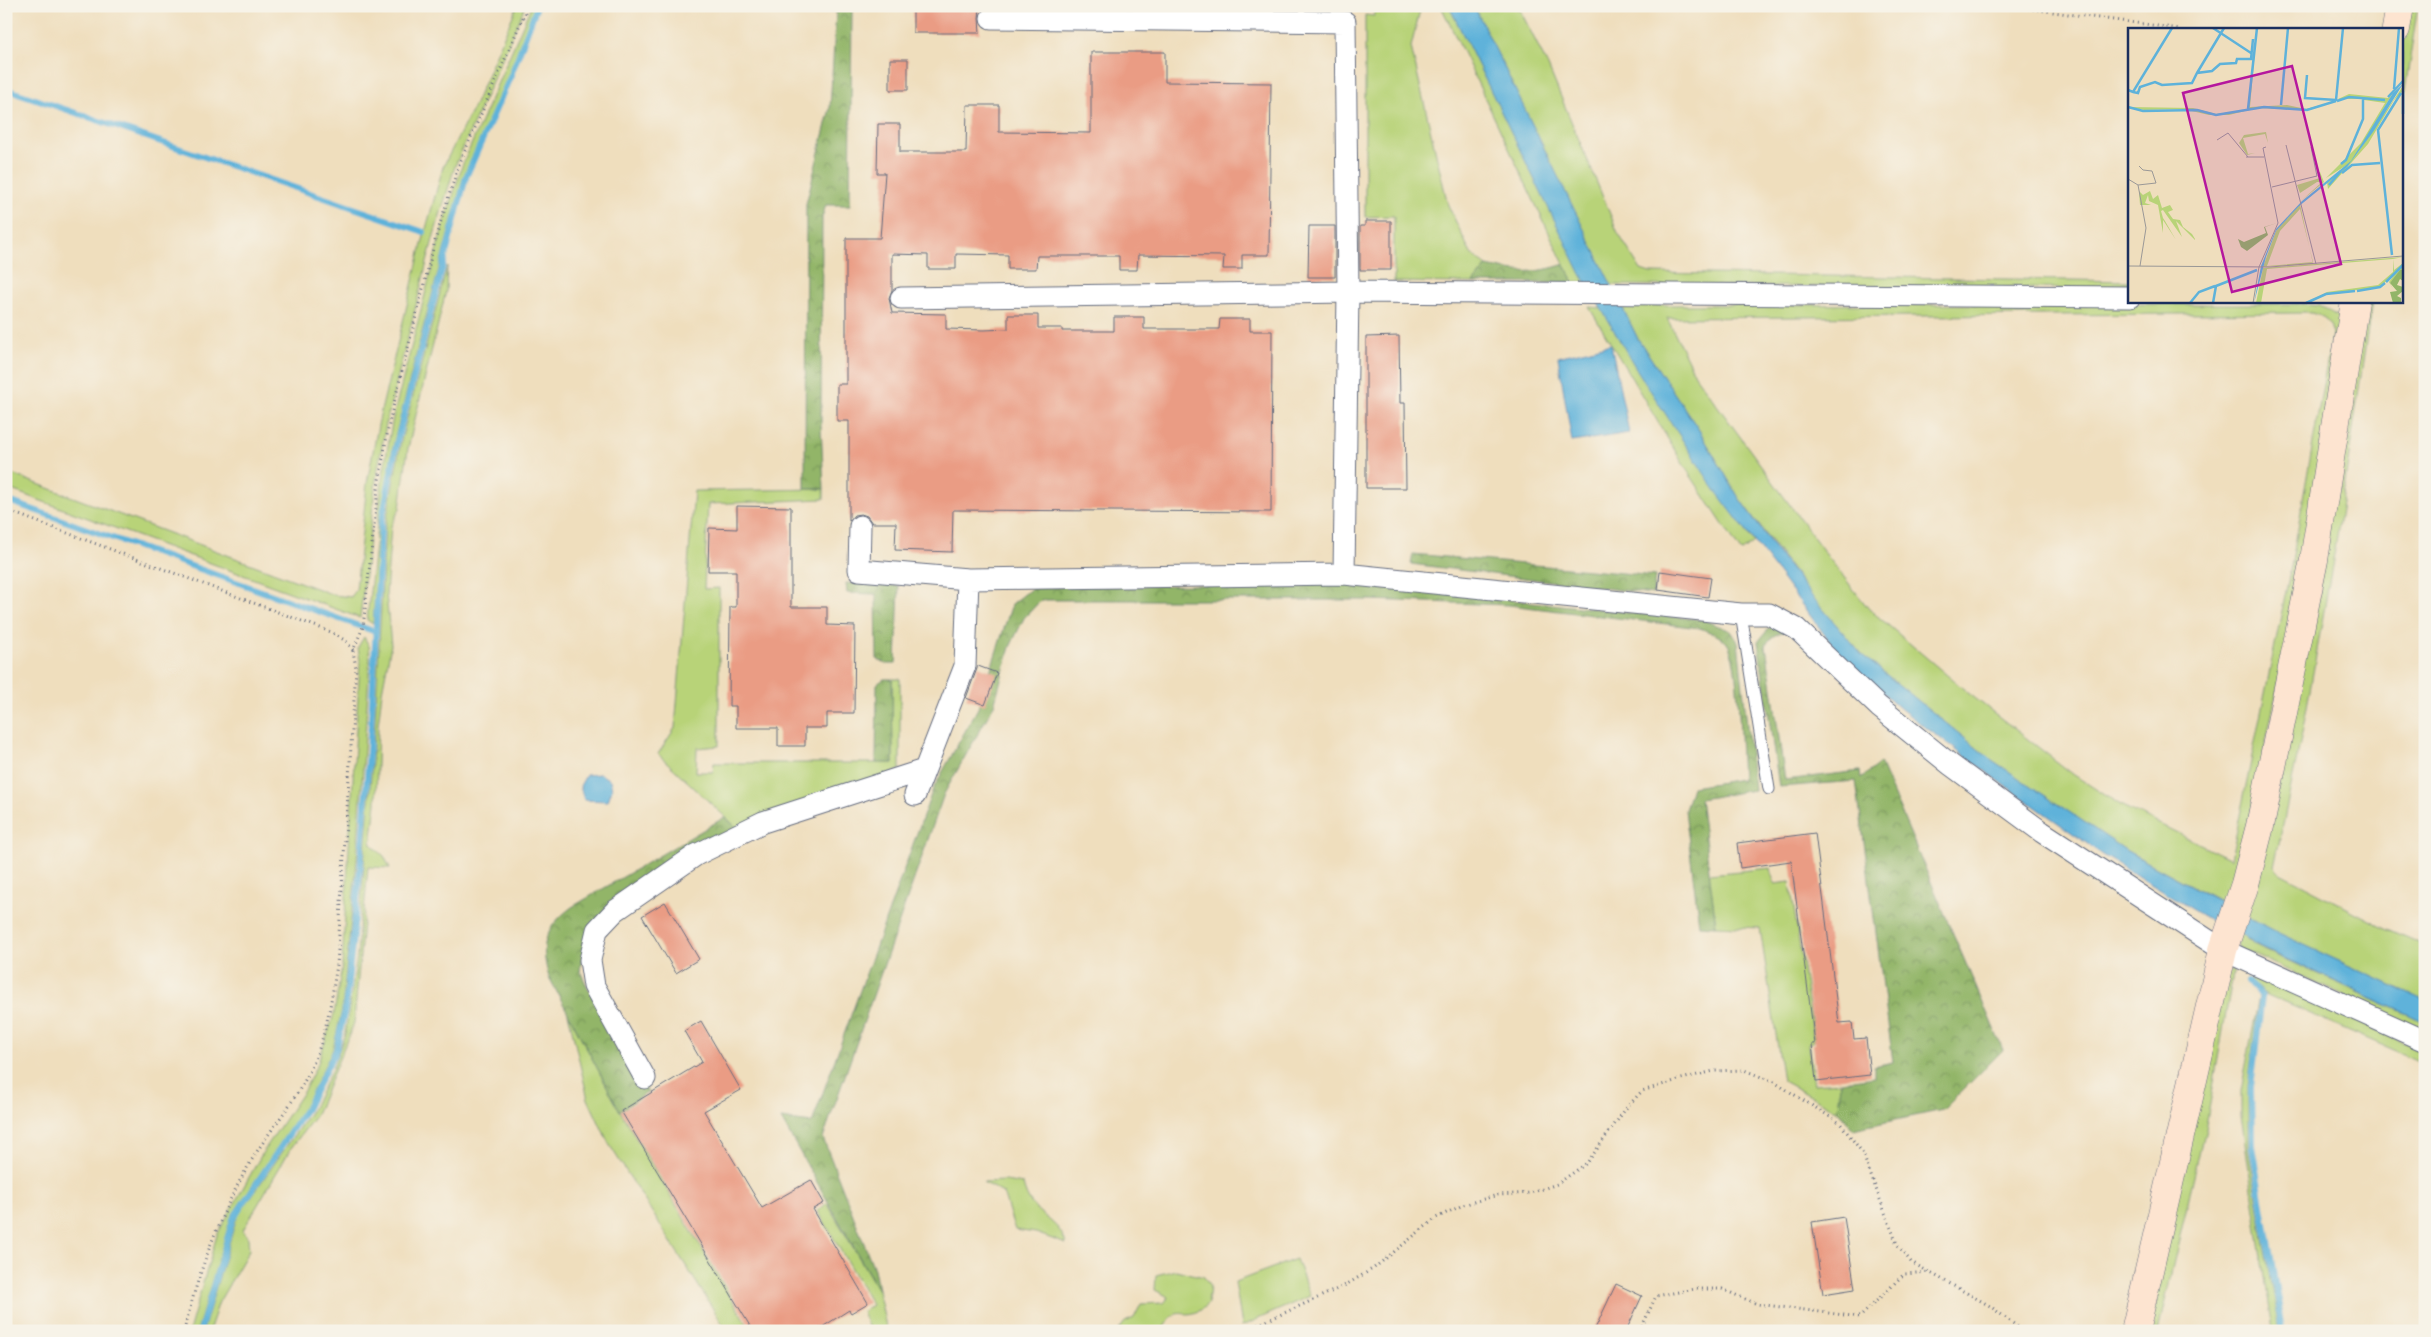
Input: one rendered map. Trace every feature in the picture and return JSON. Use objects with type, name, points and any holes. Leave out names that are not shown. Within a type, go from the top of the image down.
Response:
[{"type":"street","points":[[2396,28],[2400,6]]},
{"type":"street","points":[[991,18],[1345,22],[1348,292],[1344,574]]},
{"type":"street","points":[[901,298],[1348,292],[1628,292],[2128,297]]},
{"type":"street","points":[[2135,1331],[2226,942],[2260,826],[2314,560],[2355,302]]},
{"type":"street","points":[[860,526],[859,570],[968,579],[1344,574],[1741,614],[1769,614],[1797,629],[1879,707],[1951,766],[2042,832],[2226,942],[2425,1041]]},
{"type":"street","points":[[915,795],[965,666],[968,579]]},
{"type":"street","points":[[645,1078],[594,986],[590,960],[597,930],[615,910],[696,855],[755,826],[813,804],[924,770]]},
{"type":"lane","points":[[1741,614],[1769,789]]},
{"type":"path","points":[[353,650],[362,627],[379,480],[390,419],[436,237],[458,167],[528,6]]},
{"type":"path","points":[[2008,6],[2173,28]]},
{"type":"path","points":[[6,510],[331,632],[346,641],[353,650],[356,668],[337,965],[329,1012],[317,1055],[298,1092],[253,1157],[224,1211],[206,1251],[184,1331]]},
{"type":"path","points":[[1244,1331],[1344,1286],[1374,1268],[1436,1218],[1454,1209],[1498,1195],[1531,1193],[1557,1184],[1587,1163],[1627,1107],[1642,1091],[1714,1071],[1744,1070],[1774,1082],[1840,1123],[1862,1152],[1897,1244],[1911,1262],[1990,1306],[2022,1331]]},
{"type":"path","points":[[1640,1331],[1656,1296],[1695,1289],[1722,1289],[1757,1304],[1860,1317],[1904,1274],[1929,1272]]},
{"type":"green space","points":[[517,6],[525,6],[455,166],[434,235],[387,419],[376,479],[360,618],[6,488],[6,472],[334,595],[351,597],[356,590],[367,483],[380,415],[443,167],[474,106]]},
{"type":"green space","points":[[531,6],[535,6],[509,75],[464,176],[422,332],[394,442],[379,528],[373,624],[367,620],[382,480],[393,417],[440,237],[462,166]]},
{"type":"green space","points":[[1300,6],[1341,6],[1340,12],[1300,9]]},
{"type":"green space","points":[[1374,6],[1421,6],[1411,47],[1448,205],[1471,254],[1487,266],[1473,283],[1394,282],[1394,216],[1365,217],[1365,15],[1374,16]]},
{"type":"green space","points":[[1441,6],[1449,6],[1587,284],[1573,283]]},
{"type":"green space","points":[[1474,6],[1518,6],[1548,66],[1618,233],[1641,270],[1650,273],[2128,281],[2128,289],[1611,285]]},
{"type":"green space","points":[[2406,6],[2418,6],[2404,96],[2404,28]]},
{"type":"green space","points":[[852,9],[850,205],[826,205],[822,217],[821,426],[824,489],[805,489],[806,204],[830,108],[836,12]]},
{"type":"green space","points":[[1565,264],[1573,283],[1473,283],[1487,266],[1508,270],[1535,271]]},
{"type":"green space","points":[[447,266],[446,291],[408,448],[400,508],[391,526],[386,594],[391,645],[378,725],[376,803],[371,844],[384,856],[390,868],[368,867],[354,1023],[316,1115],[291,1148],[243,1230],[248,1238],[249,1250],[219,1302],[209,1331],[203,1331],[237,1217],[313,1108],[332,1070],[345,1034],[357,957],[375,723],[385,527],[401,441]]},
{"type":"green space","points":[[2360,302],[2372,302],[2335,549],[2303,729],[2274,867],[2280,873],[2385,928],[2425,946],[2425,1001],[2272,930],[2244,914]]},
{"type":"green space","points":[[2306,304],[2320,305],[2341,319],[2318,496],[2231,907],[2127,851],[1989,758],[1862,655],[1810,594],[1739,498],[1699,430],[1638,339],[1621,305]],"holes":[[[2316,314],[2326,319],[2332,334],[2292,562],[2231,859],[2122,806],[2074,775],[1967,692],[1869,609],[1828,557],[1695,375],[1667,318]]]},
{"type":"green space","points":[[1589,307],[1601,308],[1674,427],[1754,542],[1741,552],[1683,464]]},
{"type":"green space","points":[[824,489],[824,499],[708,504],[704,589],[719,588],[719,746],[697,748],[696,772],[713,772],[714,763],[893,763],[892,679],[900,679],[900,770],[737,828],[658,754],[675,728],[694,491]]},
{"type":"green space","points":[[1413,554],[1655,576],[1653,594],[1411,564]]},
{"type":"green space","points":[[846,583],[899,586],[896,664],[887,664],[877,659],[876,594],[847,593]]},
{"type":"green space","points":[[1349,583],[1704,620],[1731,631],[1738,642],[1754,790],[1700,799],[1716,926],[1699,925],[1685,810],[1692,787],[1742,779],[1735,667],[1727,643],[1714,634],[1700,628],[1509,605],[1369,600],[1041,600],[1024,618],[1010,647],[994,705],[944,794],[823,1138],[874,1269],[878,1290],[781,1119],[812,1123],[933,789],[978,708],[1012,604],[1031,589],[1056,587]]},
{"type":"green space","points":[[1776,627],[1785,631],[1773,636],[1766,646],[1785,780],[1860,771],[1861,778],[1880,763],[2003,1050],[1943,1110],[1853,1129],[1838,1111],[1840,1082],[1874,1077],[1874,1066],[1893,1062],[1856,781],[1779,787],[1758,642],[1769,628]]},
{"type":"green space","points":[[364,637],[369,646],[370,659],[357,860],[342,1010],[333,1049],[305,1106],[231,1217],[197,1331],[189,1331],[217,1235],[263,1152],[305,1089],[318,1063],[334,1014],[342,966],[360,661],[358,647]]},
{"type":"green space","points":[[884,679],[892,679],[893,763],[876,763],[877,684]]},
{"type":"green space","points":[[725,817],[737,828],[692,852],[582,955],[580,971],[587,986],[648,1092],[620,1111],[549,977],[545,955],[547,938],[556,922],[572,907]]},
{"type":"green space","points":[[1771,868],[1774,884],[1790,882],[1814,1041],[1808,1044],[1814,1084],[1840,1082],[1838,1111],[1783,1081],[1760,928],[1716,926],[1709,874]]},
{"type":"green space","points":[[2239,932],[2255,946],[2425,1022],[2425,1033],[2239,948],[2236,941]]},
{"type":"green space","points":[[2234,968],[2208,1115],[2158,1331],[2141,1331],[2226,975]]},
{"type":"green space","points":[[2252,975],[2425,1052],[2425,1064],[2265,994],[2250,982]]},
{"type":"green space","points":[[2259,997],[2248,1086],[2248,1147],[2280,1331],[2273,1331],[2241,1116],[2241,1091]]},
{"type":"green space","points":[[568,1013],[620,1111],[751,1331],[727,1331],[609,1144],[588,1099]]},
{"type":"green space","points":[[1005,1181],[1023,1184],[1032,1204],[1057,1227],[1066,1244],[1036,1233],[1015,1230],[1003,1193],[983,1182]]},
{"type":"green space","points":[[827,1203],[878,1290],[887,1331],[870,1331],[862,1312],[872,1305],[818,1211]]},
{"type":"green space","points":[[1296,1259],[1310,1296],[1242,1326],[1235,1282]]},
{"type":"green space","points":[[1176,1270],[1204,1277],[1210,1286],[1208,1303],[1199,1311],[1188,1314],[1176,1314],[1167,1322],[1162,1331],[1118,1331],[1125,1322],[1134,1318],[1141,1304],[1164,1303],[1169,1297],[1155,1290],[1156,1275]]},
{"type":"water","points":[[1449,6],[1474,6],[1638,339],[1699,430],[1739,498],[1775,549],[1862,655],[1989,758],[2127,851],[2272,930],[2425,1001],[2425,1022],[2255,945],[2239,932],[2220,926],[2106,857],[1901,709],[1837,651],[1715,490],[1637,370],[1581,274]]},
{"type":"water","points":[[1611,344],[1629,433],[1572,442],[1558,357]]},
{"type":"water","points":[[600,774],[610,780],[612,789],[608,801],[584,800],[580,786],[586,775]]},
{"type":"building","points":[[913,6],[980,6],[980,33],[913,33]]},
{"type":"building","points":[[1091,52],[1165,52],[1165,82],[1271,83],[1269,255],[1242,255],[1242,269],[1223,269],[1224,256],[1138,255],[1137,270],[1119,270],[1119,256],[1037,256],[1036,269],[1008,269],[1008,255],[956,254],[956,269],[928,269],[928,255],[892,254],[892,290],[889,298],[892,313],[946,314],[946,329],[984,330],[1008,329],[1008,315],[1038,315],[1038,328],[1062,328],[1062,331],[1114,331],[1114,317],[1144,317],[1144,329],[1219,329],[1220,319],[1250,319],[1250,331],[1272,331],[1271,512],[953,510],[952,552],[895,550],[896,523],[872,523],[867,516],[861,514],[854,515],[849,521],[849,421],[837,421],[837,384],[846,384],[846,238],[880,238],[885,173],[877,173],[878,124],[900,124],[900,152],[966,152],[967,105],[999,105],[999,132],[1091,133]]},
{"type":"building","points":[[890,59],[908,59],[908,90],[890,90]]},
{"type":"building","points":[[1365,221],[1391,221],[1391,270],[1360,270],[1360,226],[1365,226]]},
{"type":"building","points":[[1309,226],[1335,226],[1335,277],[1308,277]]},
{"type":"building","points":[[1399,336],[1400,403],[1405,403],[1406,488],[1366,488],[1366,337]]},
{"type":"building","points":[[737,506],[791,507],[791,607],[827,607],[827,625],[855,626],[854,713],[827,713],[827,728],[805,728],[805,746],[778,746],[778,728],[736,728],[736,706],[729,706],[730,607],[736,607],[736,571],[708,571],[709,528],[737,529]]},
{"type":"building","points":[[1660,571],[1711,578],[1708,597],[1658,590]]},
{"type":"building","points":[[978,666],[997,673],[985,705],[966,698]]},
{"type":"building","points":[[1815,833],[1839,1023],[1852,1022],[1854,1039],[1866,1038],[1870,1075],[1816,1081],[1812,1044],[1815,1044],[1791,861],[1740,868],[1737,843]]},
{"type":"building","points":[[665,902],[699,959],[676,973],[642,916]]},
{"type":"building","points":[[701,1021],[741,1090],[704,1111],[762,1208],[811,1180],[824,1203],[813,1209],[868,1303],[851,1313],[849,1310],[816,1331],[753,1331],[621,1111],[702,1062],[684,1031]]},
{"type":"building","points":[[1844,1217],[1855,1289],[1823,1294],[1812,1222]]},
{"type":"building","points":[[1616,1284],[1642,1296],[1626,1331],[1594,1331]]},
{"type":"waterway","points":[[200,1331],[233,1219],[307,1107],[336,1050],[345,1009],[361,861],[371,725],[381,525],[397,441],[466,177],[511,75],[537,6]]},
{"type":"waterway","points":[[6,89],[424,232]]},
{"type":"waterway","points":[[6,500],[376,632]]},
{"type":"waterway","points":[[2247,982],[2262,996],[2251,1087],[2252,1146],[2283,1331]]}]
